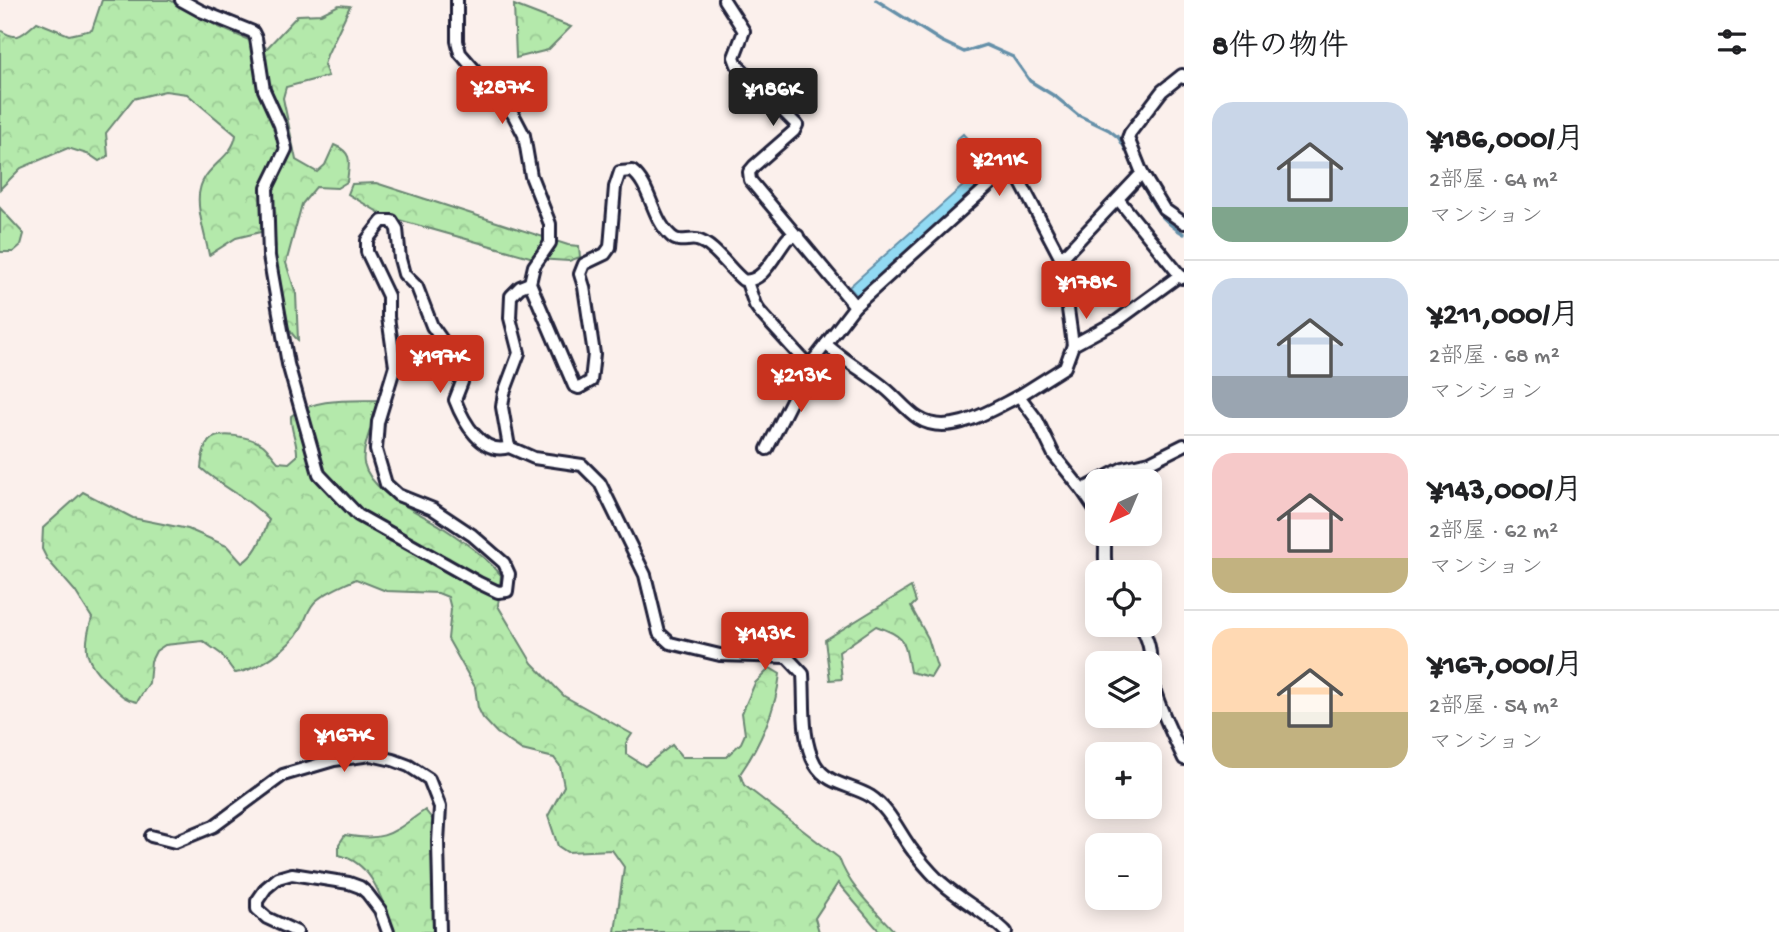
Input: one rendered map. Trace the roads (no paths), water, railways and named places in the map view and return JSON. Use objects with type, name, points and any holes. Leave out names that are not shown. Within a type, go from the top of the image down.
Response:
[{"type":"street","points":[[181,0],[253,32],[256,38],[264,90],[280,125],[286,149],[267,188],[269,256],[273,284],[288,364],[319,474],[358,515],[479,583],[498,592],[507,591],[509,574],[504,563],[480,542],[433,509],[398,495],[386,484],[376,450],[378,422],[396,366],[388,317],[388,296],[367,252],[367,240],[382,222],[392,221],[397,229],[404,274],[418,287],[432,326],[462,368],[462,382],[455,400],[461,416],[483,442],[491,448],[500,450],[509,447],[534,458],[582,464],[600,483],[645,575],[659,633],[670,643],[720,655],[787,657],[803,674],[808,745],[814,763],[832,781],[871,796],[894,820],[911,849],[941,883],[993,919],[1006,932]]},
{"type":"street","points":[[457,0],[457,41],[460,53],[513,114],[524,135],[531,176],[550,223],[550,243],[534,266],[530,282],[574,386],[579,388],[591,381],[594,354],[580,274],[584,264],[605,254],[610,247],[615,187],[620,172],[632,171],[639,176],[656,218],[672,238],[703,243],[747,282],[760,312],[808,366]]},
{"type":"street","points":[[724,0],[744,31],[734,57],[737,65],[797,125],[794,131],[754,166],[749,177],[855,306]]},
{"type":"street","points":[[1184,78],[1182,75],[1162,91],[1128,138],[1142,173],[1164,209],[1184,223]]},
{"type":"street","points":[[767,449],[808,366],[855,306],[1007,169],[1020,181],[1061,259],[1073,345],[1065,367],[1019,396],[972,419],[944,425],[927,422],[912,413],[884,387],[826,344]]},
{"type":"street","points":[[1061,259],[1142,173]]},
{"type":"street","points":[[1073,345],[1118,321],[1182,278],[1118,199]]},
{"type":"street","points":[[747,282],[758,278],[788,237],[798,236]]},
{"type":"street","points":[[509,447],[502,407],[504,393],[519,353],[510,318],[511,296],[530,282]]},
{"type":"street","points":[[1019,396],[1037,420],[1054,455],[1085,494]]},
{"type":"street","points":[[1122,469],[1150,462],[1184,444]]},
{"type":"street","points":[[1146,637],[1151,647],[1152,678],[1156,693],[1184,759]]},
{"type":"street","points":[[151,836],[175,842],[214,826],[282,775],[334,760],[371,755],[393,760],[409,766],[429,779],[440,807],[440,932]]},
{"type":"street","points":[[297,932],[267,918],[257,909],[257,901],[266,888],[278,877],[292,874],[360,887],[380,910],[388,932]]},
{"type":"water","points":[[963,134],[999,174],[859,298],[849,287],[981,170],[956,140]]},
{"type":"waterway","points":[[876,0],[941,41],[964,52],[986,45],[1013,57],[1030,81],[1078,115],[1119,138],[1131,158]]},
{"type":"waterway","points":[[1141,181],[1158,211],[1169,224],[1184,234]]}]
